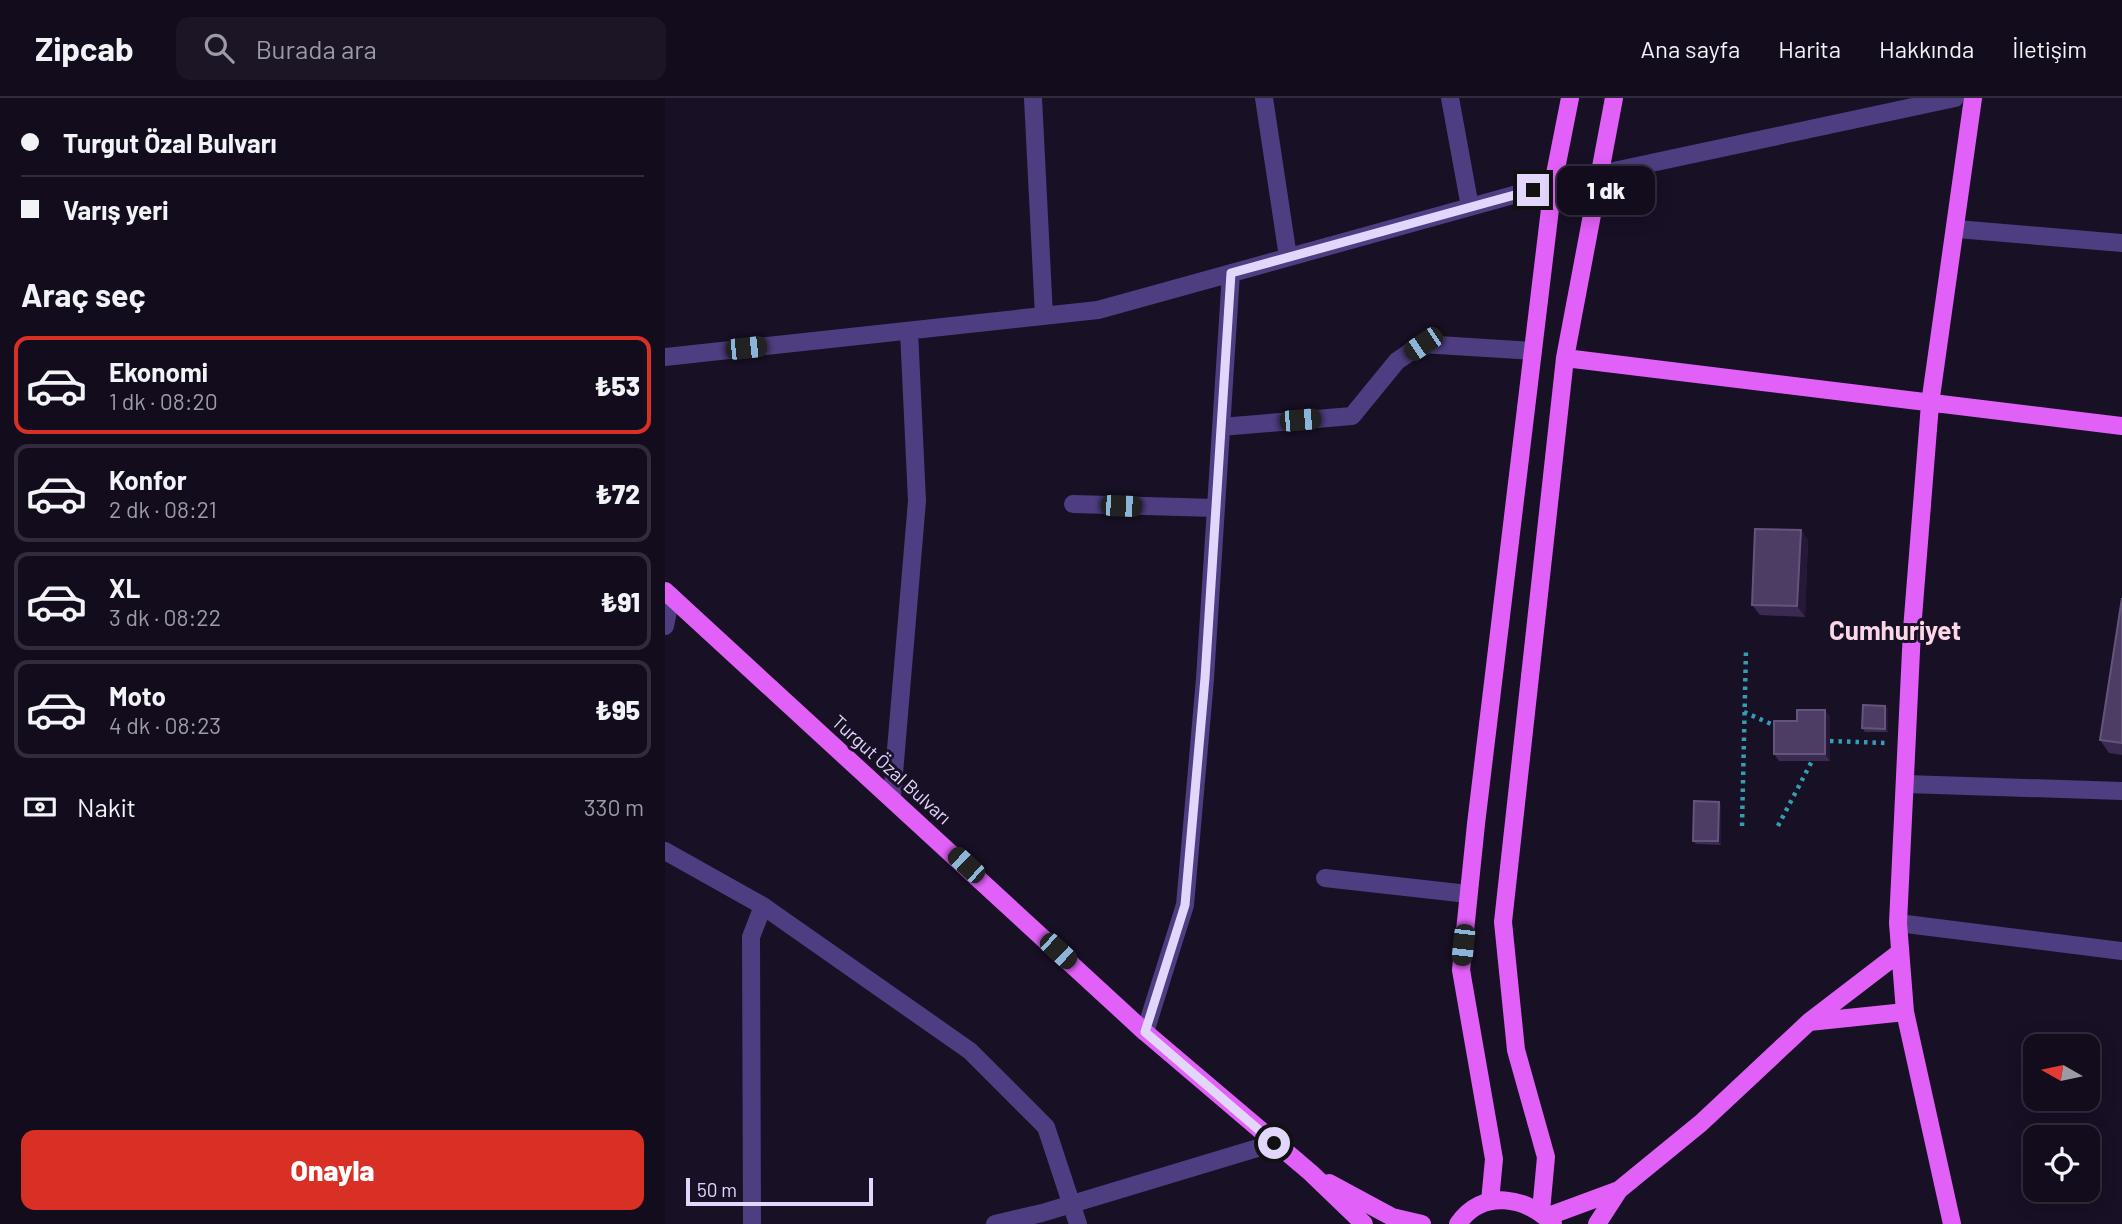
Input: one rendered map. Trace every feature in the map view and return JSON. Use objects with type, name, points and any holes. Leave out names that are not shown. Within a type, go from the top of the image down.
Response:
[{"type":"main road","points":[[1490,1201],[1494,1159],[1461,970],[1553,184],[1570,98]]},
{"type":"main road","points":[[1547,1217],[1546,1157],[1516,1050],[1503,922],[1565,358],[1614,98]]},
{"type":"main road","points":[[1952,1224],[1905,1012],[1898,923],[1912,630],[1930,404],[1957,229],[1973,98]]},
{"type":"main road","points":[[1565,358],[2122,426]]},
{"type":"main road","name":"Turgut Özal Bulvarı","points":[[668,594],[1145,1032],[1311,1173],[1364,1224]]},
{"type":"main road","points":[[1547,1217],[1619,1189],[1701,1123],[1809,1022],[1899,953]]},
{"type":"main road","points":[[1809,1022],[1905,1012]]},
{"type":"main road","name":"Turgut Özal Bulvarı","points":[[1311,1173],[1392,1217],[1422,1224]]},
{"type":"main road","points":[[1597,1224],[1619,1189]]},
{"type":"main road","points":[[1458,1222],[1490,1201],[1517,1200],[1547,1217]]},
{"type":"street","points":[[1034,98],[1044,316]]},
{"type":"street","points":[[1264,98],[1287,257]]},
{"type":"street","points":[[1450,98],[1470,207]]},
{"type":"street","points":[[665,357],[1098,310],[1553,184],[1955,98]]},
{"type":"street","points":[[1957,229],[2122,243]]},
{"type":"street","points":[[1145,1032],[1185,905],[1231,273]]},
{"type":"street","points":[[892,797],[917,501],[909,331]]},
{"type":"street","points":[[1221,427],[1352,416],[1397,361],[1423,344],[1533,351]]},
{"type":"street","points":[[1073,504],[1216,508]]},
{"type":"street","points":[[665,625],[668,594]]},
{"type":"street","points":[[1906,784],[2122,791]]},
{"type":"street","points":[[665,852],[762,906],[971,1051],[1046,1127],[1078,1224]]},
{"type":"street","points":[[1325,878],[1468,894]]},
{"type":"street","points":[[751,1224],[751,937],[762,906]]},
{"type":"street","points":[[1898,923],[2122,951]]},
{"type":"street","points":[[995,1224],[1073,1204],[1274,1143]]},
{"type":"path","points":[[1742,826],[1746,650]]},
{"type":"path","points":[[1744,712],[1779,728],[1790,728]]},
{"type":"path","points":[[1779,728],[1779,739]]},
{"type":"path","points":[[1830,731],[1830,751]]},
{"type":"path","points":[[1830,741],[1908,744]]},
{"type":"path","points":[[1801,761],[1821,761]]},
{"type":"path","points":[[1778,826],[1812,761]]},
{"type":"building","points":[[1755,529],[1801,530],[1797,606],[1752,605]]},
{"type":"building","points":[[2122,598],[2122,743],[2100,740]]},
{"type":"building","points":[[1863,705],[1885,706],[1885,729],[1862,728]]},
{"type":"building","points":[[1797,710],[1825,710],[1825,754],[1774,754],[1774,721],[1797,721]]},
{"type":"building","points":[[1694,801],[1719,802],[1718,841],[1693,841]]},
{"type":"district","name":"Cumhuriyet","points":[[1895,629]]},
{"type":"route","points":[[1274,1143],[1145,1032],[1185,905],[1205,678],[1231,273],[1533,190]]}]
